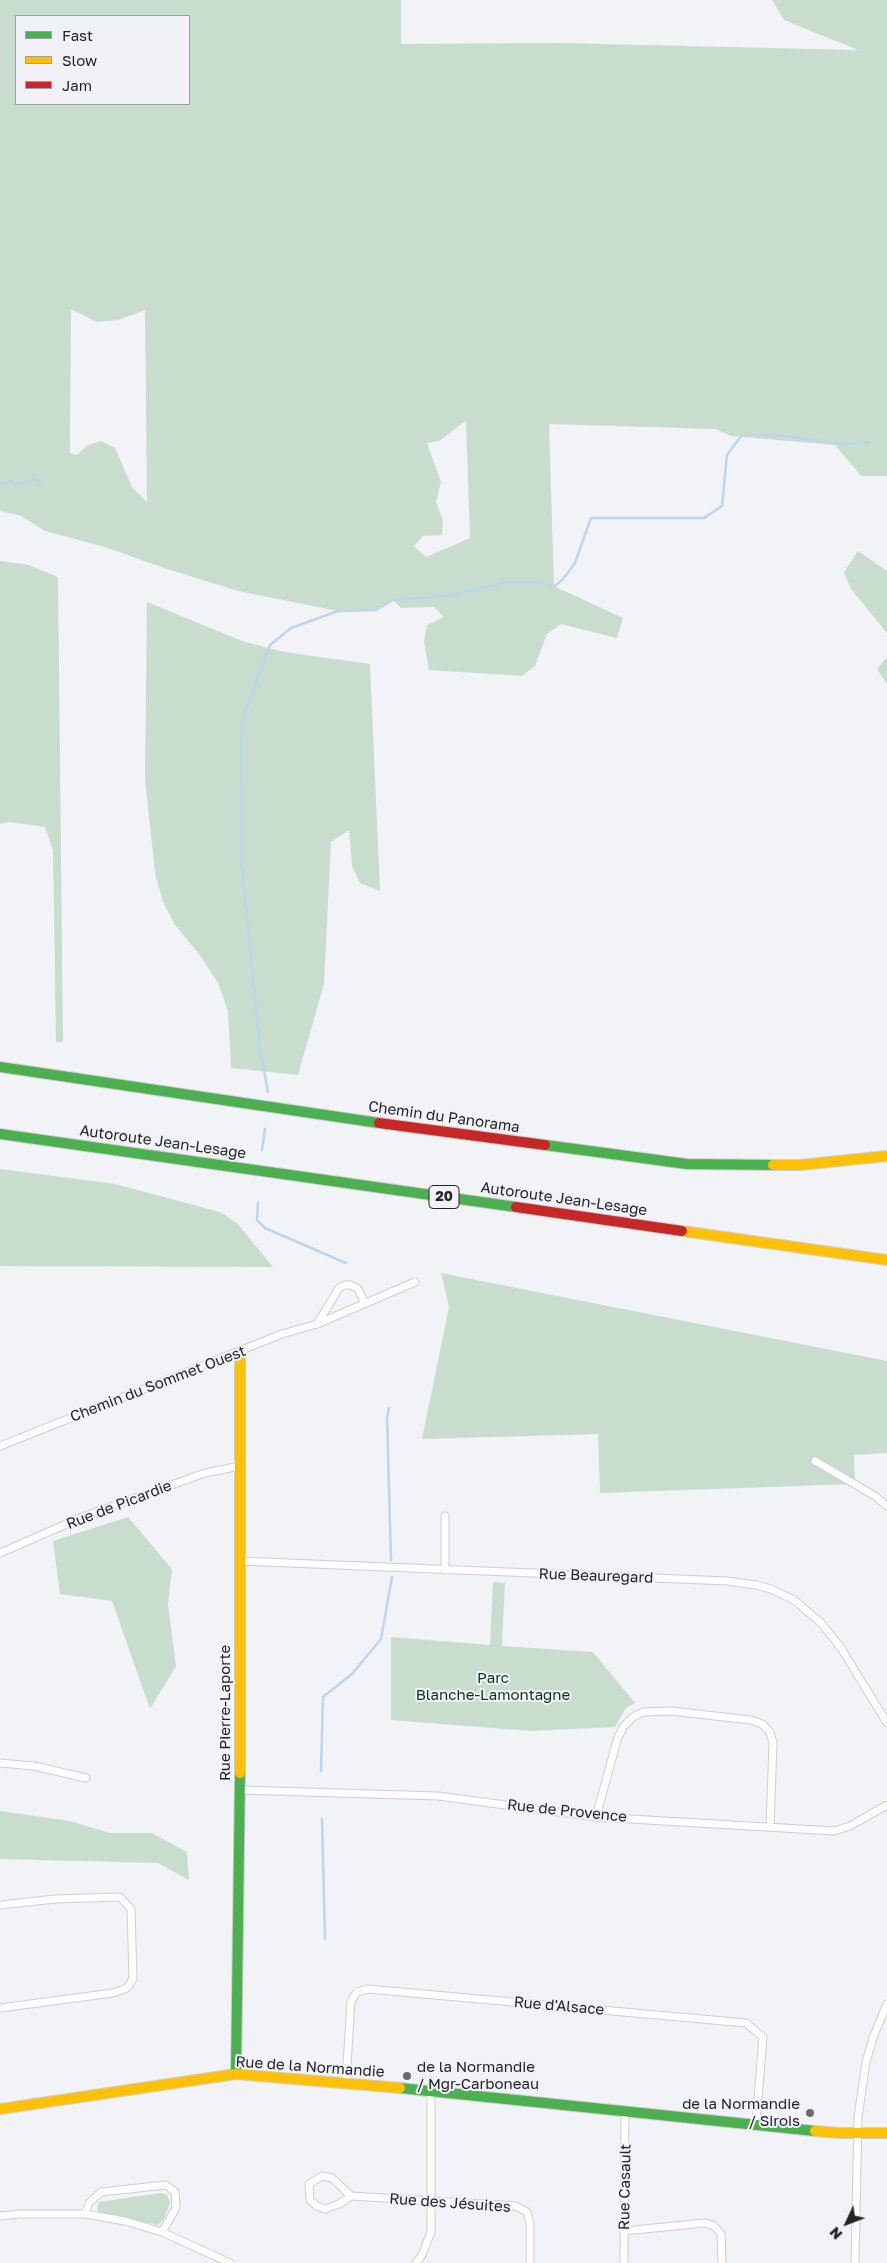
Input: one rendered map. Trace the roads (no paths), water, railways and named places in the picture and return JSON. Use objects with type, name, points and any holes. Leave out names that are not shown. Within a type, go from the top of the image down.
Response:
[{"type":"main road","name":"Chemin du Panorama","points":[[0,1068],[268,1108],[686,1164],[800,1165],[887,1156]]},
{"type":"main road","name":"Autoroute Jean-Lesage","points":[[0,1134],[887,1260]]},
{"type":"main road","name":"Rue Pierre-Laporte","points":[[236,2074],[240,1790],[240,1352]]},
{"type":"main road","name":"Rue de la Normandie","points":[[0,2109],[236,2074],[346,2082],[625,2112],[856,2134],[887,2133]]},
{"type":"street","name":"Chemin du Sommet Ouest","points":[[0,1446],[282,1334],[317,1324],[364,1302],[415,1282]]},
{"type":"street","points":[[317,1324],[339,1288],[350,1285],[358,1289],[364,1302]]},
{"type":"street","points":[[815,1461],[875,1496],[887,1506]]},
{"type":"street","name":"Rue de Picardie","points":[[0,1553],[85,1516],[205,1473],[240,1466]]},
{"type":"street","points":[[445,1516],[446,1570]]},
{"type":"street","name":"Rue Beauregard","points":[[240,1561],[727,1581],[771,1589],[803,1606],[821,1622],[841,1648],[887,1723]]},
{"type":"street","points":[[596,1817],[616,1740],[623,1727],[632,1717],[643,1712],[671,1711],[751,1720],[762,1724],[770,1732],[773,1743],[770,1826]]},
{"type":"street","points":[[0,1763],[34,1766],[86,1778]]},
{"type":"street","name":"Rue de Provence","points":[[240,1790],[438,1796],[596,1817],[834,1831],[850,1826],[887,1805]]},
{"type":"street","points":[[0,1905],[55,1899],[120,1898],[131,1909],[133,1979],[131,1984],[113,1993],[0,2008]]},
{"type":"street","name":"Rue d'Alsace","points":[[346,2082],[351,2001],[357,1992],[368,1989],[746,2023],[763,2037],[756,2123]]},
{"type":"street","points":[[855,2263],[856,2134],[866,2062],[874,2034],[887,2004]]},
{"type":"street","points":[[416,2263],[422,2255],[431,2232],[431,2092]]},
{"type":"street","name":"Rue Casault","points":[[624,2263],[625,2112]]},
{"type":"street","points":[[322,2176],[332,2178],[351,2196],[339,2204],[325,2209],[317,2206],[310,2200],[308,2184],[322,2176]]},
{"type":"street","points":[[85,2214],[89,2204],[101,2192],[166,2185],[175,2192],[176,2208],[162,2232]]},
{"type":"street","name":"Rue des Jésuites","points":[[351,2196],[516,2206],[527,2212],[530,2224],[530,2263]]},
{"type":"street","points":[[0,2216],[85,2214],[125,2221],[162,2232],[230,2263]]},
{"type":"street","points":[[624,2231],[704,2223],[713,2225],[721,2234],[722,2263]]},
{"type":"waterway","points":[[268,1092],[260,1049],[241,858],[242,721],[270,645],[291,628],[338,611],[376,610],[393,600],[446,596],[507,582],[537,582],[554,587],[563,579],[575,563],[591,518],[704,518],[722,506],[727,455],[742,435],[776,435],[843,444],[870,442]]},
{"type":"waterway","points":[[0,485],[11,481],[15,485],[34,479],[40,481]]},
{"type":"waterway","points":[[262,1150],[265,1129]]},
{"type":"waterway","points":[[258,1203],[257,1220],[265,1228],[346,1263]]},
{"type":"waterway","points":[[389,1408],[387,1418],[391,1560]]},
{"type":"waterway","points":[[321,1771],[323,1697],[352,1674],[381,1639],[392,1577]]},
{"type":"waterway","points":[[322,1819],[325,1939]]},
{"type":"place","name":"de la Normandie / Mgr-Carboneau","points":[[407,2076]]},
{"type":"place","name":"de la Normandie / Sirois","points":[[810,2113]]},
{"type":"park label","name":"Parc Blanche-Lamontagne","points":[[493,1686]]}]
